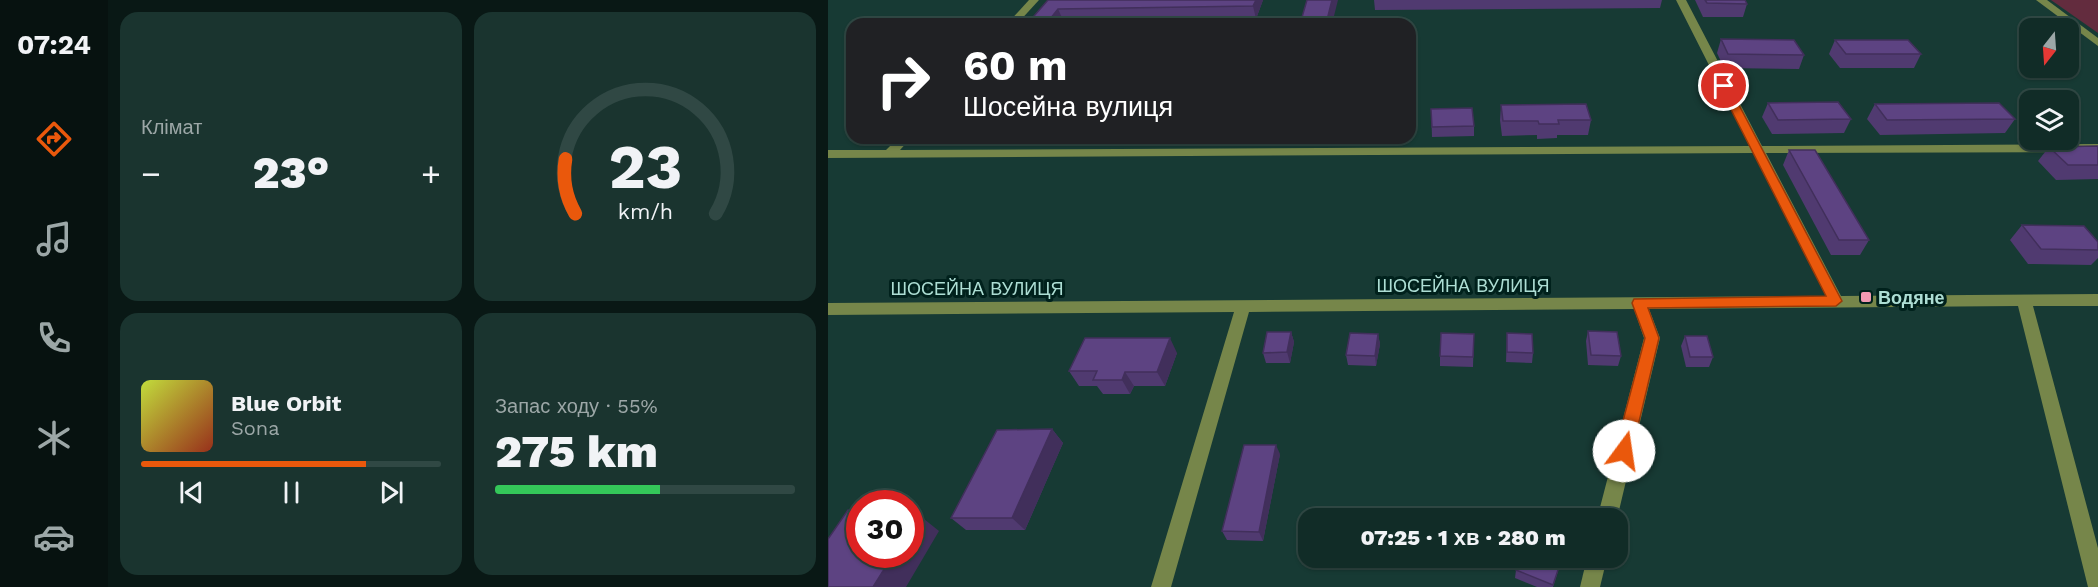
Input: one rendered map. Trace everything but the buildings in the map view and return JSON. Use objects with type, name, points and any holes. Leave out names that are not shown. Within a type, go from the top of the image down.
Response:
[{"type":"street","points":[[1018,18],[1034,0]]},
{"type":"street","points":[[1681,0],[1756,150],[1836,301]]},
{"type":"street","points":[[2041,0],[2098,43]]},
{"type":"street","points":[[890,153],[899,144]]},
{"type":"street","points":[[828,154],[2098,148]]},
{"type":"street","points":[[2024,300],[2098,587]]},
{"type":"street","name":"ШОСЕЙНА ВУЛИЦЯ","points":[[828,309],[2098,300]]},
{"type":"street","points":[[1610,508],[1652,338],[1639,303]]},
{"type":"street","points":[[1161,587],[1243,306]]},
{"type":"street","points":[[1590,587],[1595,568]]},
{"type":"shaded area","points":[[2051,0],[2098,0],[2098,33]]},
{"type":"place","name":"Водяне","points":[[1866,297]]},
{"type":"route","points":[[1624,451],[1652,338],[1639,303],[1836,301],[1724,86]]}]
